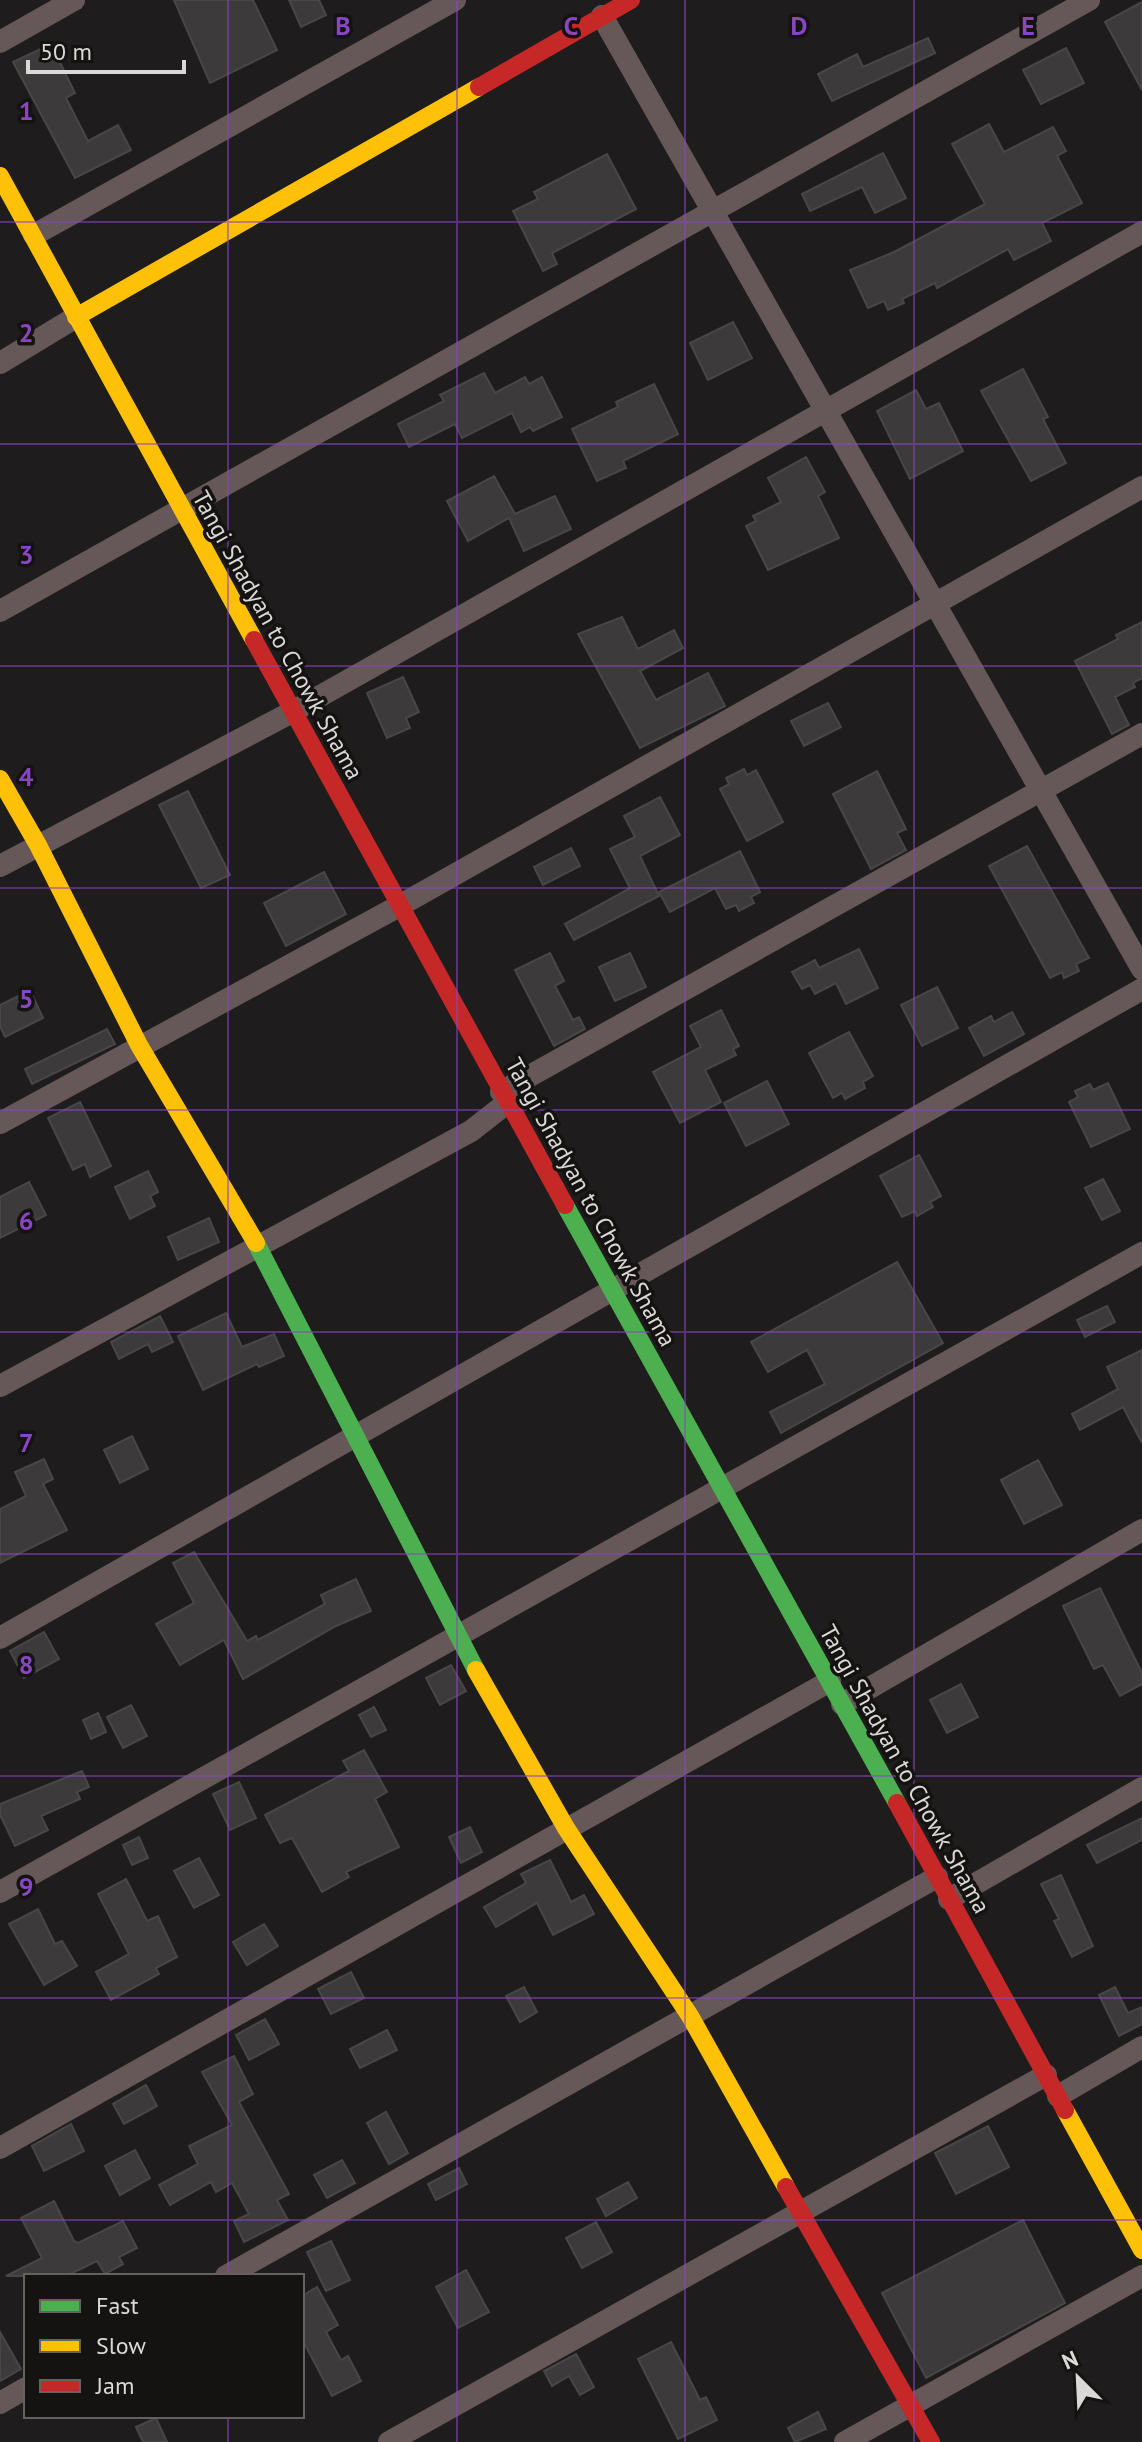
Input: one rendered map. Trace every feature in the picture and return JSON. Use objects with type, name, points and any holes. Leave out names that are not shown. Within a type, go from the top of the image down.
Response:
[{"type":"main road","points":[[76,317],[631,0]]},
{"type":"main road","name":"Tangi Shadyan to Chowk Shama","points":[[0,176],[292,712],[1142,2250]]},
{"type":"main road","points":[[0,779],[38,845],[139,1045],[258,1246],[354,1440],[458,1638],[566,1828],[690,2016],[931,2442]]},
{"type":"street","points":[[0,42],[74,0]]},
{"type":"street","points":[[34,235],[455,0]]},
{"type":"street","points":[[0,611],[1089,0]]},
{"type":"street","points":[[602,16],[1142,969]]},
{"type":"street","points":[[0,866],[292,712],[1142,232]]},
{"type":"street","points":[[0,363],[76,317]]},
{"type":"street","points":[[0,1123],[399,906],[1142,487]]},
{"type":"street","points":[[0,1386],[471,1131],[504,1097],[1142,734]]},
{"type":"street","points":[[0,1638],[354,1440],[612,1288],[1142,989]]},
{"type":"street","points":[[0,1892],[1142,1253]]},
{"type":"street","points":[[842,1704],[1142,1530]]},
{"type":"street","points":[[0,2148],[830,1681]]},
{"type":"street","points":[[949,1899],[1142,1788]]},
{"type":"street","points":[[230,2274],[937,1877]]},
{"type":"street","points":[[1058,2096],[1142,2047]]},
{"type":"street","points":[[389,2442],[1046,2075]]},
{"type":"street","points":[[845,2442],[1142,2276]]},
{"type":"street","points":[[0,2403],[24,2389]]},
{"type":"building","points":[[174,0],[253,0],[277,50],[210,83]]},
{"type":"building","points":[[289,0],[319,0],[326,15],[301,27]]},
{"type":"building","points":[[1142,2],[1142,90],[1105,22]]},
{"type":"building","points":[[928,38],[935,53],[832,101],[818,74],[857,54],[863,67]]},
{"type":"building","points":[[51,44],[75,93],[66,98],[88,141],[118,125],[131,150],[75,178],[13,62]]},
{"type":"building","points":[[1066,48],[1084,83],[1041,104],[1023,70]]},
{"type":"building","points":[[989,124],[1004,152],[1053,127],[1066,151],[1057,156],[1082,203],[1042,223],[1051,241],[1014,260],[1008,249],[937,288],[935,283],[902,299],[904,303],[888,310],[884,301],[868,308],[850,270],[894,252],[985,204],[952,144]]},
{"type":"building","points":[[883,153],[906,198],[875,213],[862,187],[810,211],[802,194]]},
{"type":"building","points":[[607,154],[636,209],[552,253],[557,264],[543,271],[513,211],[538,199],[534,192]]},
{"type":"building","points":[[733,322],[752,358],[708,380],[690,343]]},
{"type":"building","points":[[1023,369],[1048,417],[1043,419],[1066,463],[1031,481],[981,391]]},
{"type":"building","points":[[484,373],[495,393],[525,377],[529,384],[542,377],[562,417],[533,431],[530,427],[521,432],[512,413],[462,438],[455,424],[409,447],[398,424],[444,401],[440,395]]},
{"type":"building","points":[[654,384],[678,434],[623,461],[626,468],[597,481],[572,429],[618,407],[616,402]]},
{"type":"building","points":[[916,390],[926,409],[939,403],[963,451],[910,479],[877,411]]},
{"type":"building","points":[[806,457],[825,492],[818,496],[839,538],[768,570],[746,526],[756,521],[753,516],[781,502],[768,478]]},
{"type":"building","points":[[494,476],[515,514],[555,496],[571,529],[524,551],[509,518],[468,541],[447,501]]},
{"type":"building","points":[[622,617],[638,649],[674,630],[683,648],[640,671],[656,700],[708,673],[725,706],[640,748],[578,634]]},
{"type":"building","points":[[1142,622],[1142,678],[1133,683],[1135,687],[1115,697],[1129,725],[1112,734],[1075,661],[1118,639],[1116,635]]},
{"type":"building","points":[[403,677],[419,712],[406,718],[410,728],[387,738],[367,693]]},
{"type":"building","points":[[828,703],[841,727],[804,746],[791,721]]},
{"type":"building","points":[[744,769],[747,775],[756,770],[783,822],[747,841],[720,789],[729,784],[726,778]]},
{"type":"building","points":[[877,771],[906,829],[897,833],[906,850],[871,869],[833,794]]},
{"type":"building","points":[[188,791],[230,875],[201,888],[159,805]]},
{"type":"building","points":[[660,797],[680,835],[640,856],[659,896],[574,940],[565,924],[630,888],[610,849],[635,837],[624,816]]},
{"type":"building","points":[[1027,846],[1089,958],[1076,964],[1079,971],[1064,978],[1062,972],[1050,978],[989,866]]},
{"type":"building","points":[[571,848],[580,866],[543,885],[534,867]]},
{"type":"building","points":[[740,851],[760,892],[751,897],[754,903],[739,911],[736,905],[726,909],[715,888],[670,912],[659,892]]},
{"type":"building","points":[[324,872],[346,914],[286,946],[264,903]]},
{"type":"building","points":[[859,949],[878,988],[846,1004],[836,983],[815,994],[810,985],[802,989],[792,972],[815,960],[819,968]]},
{"type":"building","points":[[550,953],[564,981],[555,986],[573,1020],[579,1017],[585,1029],[554,1046],[515,970]]},
{"type":"building","points":[[630,953],[646,987],[615,1001],[599,967]]},
{"type":"building","points":[[937,987],[958,1028],[922,1046],[901,1005]]},
{"type":"building","points":[[30,990],[43,1018],[5,1037],[0,1026],[0,1005]]},
{"type":"building","points":[[721,1010],[739,1046],[733,1049],[736,1055],[705,1070],[721,1102],[680,1123],[653,1072],[701,1047],[690,1026]]},
{"type":"building","points":[[1012,1012],[1024,1034],[984,1056],[969,1028],[991,1016],[994,1022]]},
{"type":"building","points":[[107,1029],[115,1044],[32,1084],[25,1069]]},
{"type":"building","points":[[849,1032],[873,1076],[863,1082],[865,1088],[845,1099],[842,1093],[833,1098],[809,1053]]},
{"type":"building","points":[[767,1081],[789,1124],[746,1146],[724,1103]]},
{"type":"building","points":[[1108,1083],[1130,1129],[1091,1147],[1069,1102],[1078,1097],[1075,1091],[1090,1084],[1093,1090]]},
{"type":"building","points":[[80,1102],[111,1166],[90,1177],[85,1164],[73,1170],[48,1118]]},
{"type":"building","points":[[919,1155],[941,1196],[930,1202],[933,1207],[917,1216],[915,1211],[902,1217],[880,1176]]},
{"type":"building","points":[[148,1171],[158,1192],[150,1196],[155,1206],[130,1219],[115,1187]]},
{"type":"building","points":[[1103,1179],[1120,1211],[1102,1220],[1085,1188]]},
{"type":"building","points":[[29,1182],[46,1215],[0,1238],[0,1197]]},
{"type":"building","points":[[209,1218],[219,1242],[178,1260],[168,1237]]},
{"type":"building","points":[[897,1262],[943,1343],[781,1433],[770,1412],[825,1384],[807,1350],[768,1372],[751,1342]]},
{"type":"building","points":[[1107,1306],[1115,1322],[1085,1337],[1077,1320]]},
{"type":"building","points":[[226,1313],[242,1347],[274,1334],[284,1356],[259,1367],[257,1364],[203,1390],[178,1336]]},
{"type":"building","points":[[160,1316],[173,1342],[152,1352],[148,1344],[119,1359],[111,1342]]},
{"type":"building","points":[[1142,1350],[1142,1443],[1123,1407],[1080,1430],[1072,1414],[1118,1389],[1107,1367]]},
{"type":"building","points":[[132,1436],[148,1469],[120,1483],[104,1450]]},
{"type":"building","points":[[44,1459],[53,1479],[43,1484],[67,1530],[0,1563],[0,1509],[26,1496],[15,1472]]},
{"type":"building","points":[[1038,1460],[1062,1505],[1024,1524],[1001,1480]]},
{"type":"building","points":[[194,1552],[247,1641],[256,1636],[258,1640],[325,1604],[321,1595],[356,1579],[371,1611],[336,1626],[243,1679],[224,1640],[180,1665],[156,1624],[194,1603],[173,1563]]},
{"type":"building","points":[[1100,1588],[1142,1673],[1142,1684],[1120,1696],[1103,1665],[1094,1669],[1063,1606]]},
{"type":"building","points":[[44,1632],[59,1659],[24,1678],[10,1651]]},
{"type":"building","points":[[451,1665],[466,1691],[440,1705],[426,1678]]},
{"type":"building","points":[[961,1684],[978,1717],[947,1733],[930,1700]]},
{"type":"building","points":[[131,1705],[147,1736],[123,1748],[107,1717]]},
{"type":"building","points":[[374,1707],[386,1730],[371,1737],[359,1715]]},
{"type":"building","points":[[98,1713],[106,1732],[91,1739],[83,1720]]},
{"type":"building","points":[[364,1750],[387,1792],[375,1799],[399,1847],[346,1872],[349,1877],[322,1892],[292,1838],[280,1843],[265,1815],[349,1771],[343,1761]]},
{"type":"building","points":[[82,1771],[89,1787],[77,1792],[80,1799],[41,1816],[48,1830],[15,1846],[0,1815],[0,1804]]},
{"type":"building","points":[[239,1782],[256,1818],[230,1830],[213,1794]]},
{"type":"building","points":[[1142,1818],[1142,1840],[1097,1863],[1087,1845]]},
{"type":"building","points":[[470,1827],[482,1852],[461,1863],[449,1837]]},
{"type":"building","points":[[139,1837],[148,1858],[132,1865],[123,1845]]},
{"type":"building","points":[[199,1858],[219,1895],[194,1908],[174,1871]]},
{"type":"building","points":[[550,1860],[571,1902],[584,1895],[594,1914],[553,1935],[537,1903],[496,1927],[484,1907],[526,1883],[521,1874]]},
{"type":"building","points":[[1061,1875],[1093,1946],[1072,1957],[1054,1921],[1059,1919],[1041,1884]]},
{"type":"building","points":[[126,1879],[147,1921],[158,1916],[177,1957],[156,1968],[159,1974],[111,2000],[96,1972],[129,1954],[98,1894]]},
{"type":"building","points":[[38,1909],[55,1944],[62,1941],[77,1966],[44,1985],[9,1924]]},
{"type":"building","points":[[264,1924],[278,1946],[247,1965],[233,1942]]},
{"type":"building","points":[[351,1972],[364,1998],[331,2014],[318,1989]]},
{"type":"building","points":[[524,1987],[537,2012],[520,2022],[506,1996]]},
{"type":"building","points":[[1115,1987],[1128,2013],[1142,2007],[1142,2024],[1119,2036],[1099,1995]]},
{"type":"building","points":[[265,2019],[279,2044],[249,2060],[236,2035]]},
{"type":"building","points":[[387,2030],[397,2050],[360,2068],[350,2049]]},
{"type":"building","points":[[234,2056],[253,2094],[239,2102],[289,2194],[277,2200],[288,2220],[244,2242],[234,2221],[249,2214],[232,2183],[216,2192],[211,2182],[170,2205],[159,2185],[198,2164],[189,2146],[232,2125],[202,2072]]},
{"type":"building","points":[[146,2085],[157,2106],[124,2124],[113,2104]]},
{"type":"building","points":[[386,2112],[408,2153],[389,2164],[367,2123]]},
{"type":"building","points":[[71,2124],[84,2151],[44,2171],[32,2146]]},
{"type":"building","points":[[988,2126],[1009,2167],[956,2194],[935,2153]]},
{"type":"building","points":[[135,2150],[150,2178],[120,2195],[105,2166]]},
{"type":"building","points":[[342,2160],[355,2183],[327,2198],[314,2175]]},
{"type":"building","points":[[459,2168],[467,2184],[436,2200],[428,2184]]},
{"type":"building","points":[[628,2182],[637,2198],[606,2216],[597,2199]]},
{"type":"building","points":[[54,2201],[74,2241],[78,2243],[123,2221],[137,2248],[119,2257],[123,2264],[105,2274],[97,2261],[70,2274],[6,2276],[42,2258],[21,2218]]},
{"type":"building","points":[[1023,2220],[1065,2303],[926,2378],[882,2293]]},
{"type":"building","points":[[596,2222],[612,2252],[582,2268],[566,2238]]},
{"type":"building","points":[[331,2241],[350,2280],[326,2291],[307,2252]]},
{"type":"building","points":[[466,2270],[489,2312],[458,2328],[436,2287]]},
{"type":"building","points":[[317,2287],[338,2325],[326,2332],[341,2360],[348,2356],[361,2381],[332,2396],[304,2343],[304,2295]]},
{"type":"building","points":[[0,2332],[21,2369],[0,2381]]},
{"type":"building","points":[[671,2342],[700,2400],[706,2397],[717,2420],[678,2439],[638,2359]]},
{"type":"building","points":[[576,2354],[594,2387],[580,2395],[569,2376],[552,2386],[544,2371]]},
{"type":"building","points":[[818,2412],[826,2429],[795,2442],[788,2428]]},
{"type":"building","points":[[156,2418],[167,2442],[143,2442],[136,2427]]},
{"type":"traffic: fast","points":[[565,1205],[897,1803]]},
{"type":"traffic: fast","points":[[256,1243],[476,1670]]},
{"type":"traffic: slow","points":[[76,317],[479,87]]},
{"type":"traffic: slow","points":[[0,176],[254,640]]},
{"type":"traffic: slow","points":[[0,779],[38,845],[139,1045],[256,1243]]},
{"type":"traffic: slow","points":[[476,1670],[566,1828],[690,2016],[786,2187]]},
{"type":"traffic: slow","points":[[1065,2110],[1142,2250]]},
{"type":"traffic: jam","points":[[479,87],[631,0]]},
{"type":"traffic: jam","points":[[254,640],[565,1205]]},
{"type":"traffic: jam","points":[[897,1803],[1065,2110]]},
{"type":"traffic: jam","points":[[786,2187],[931,2442]]}]
